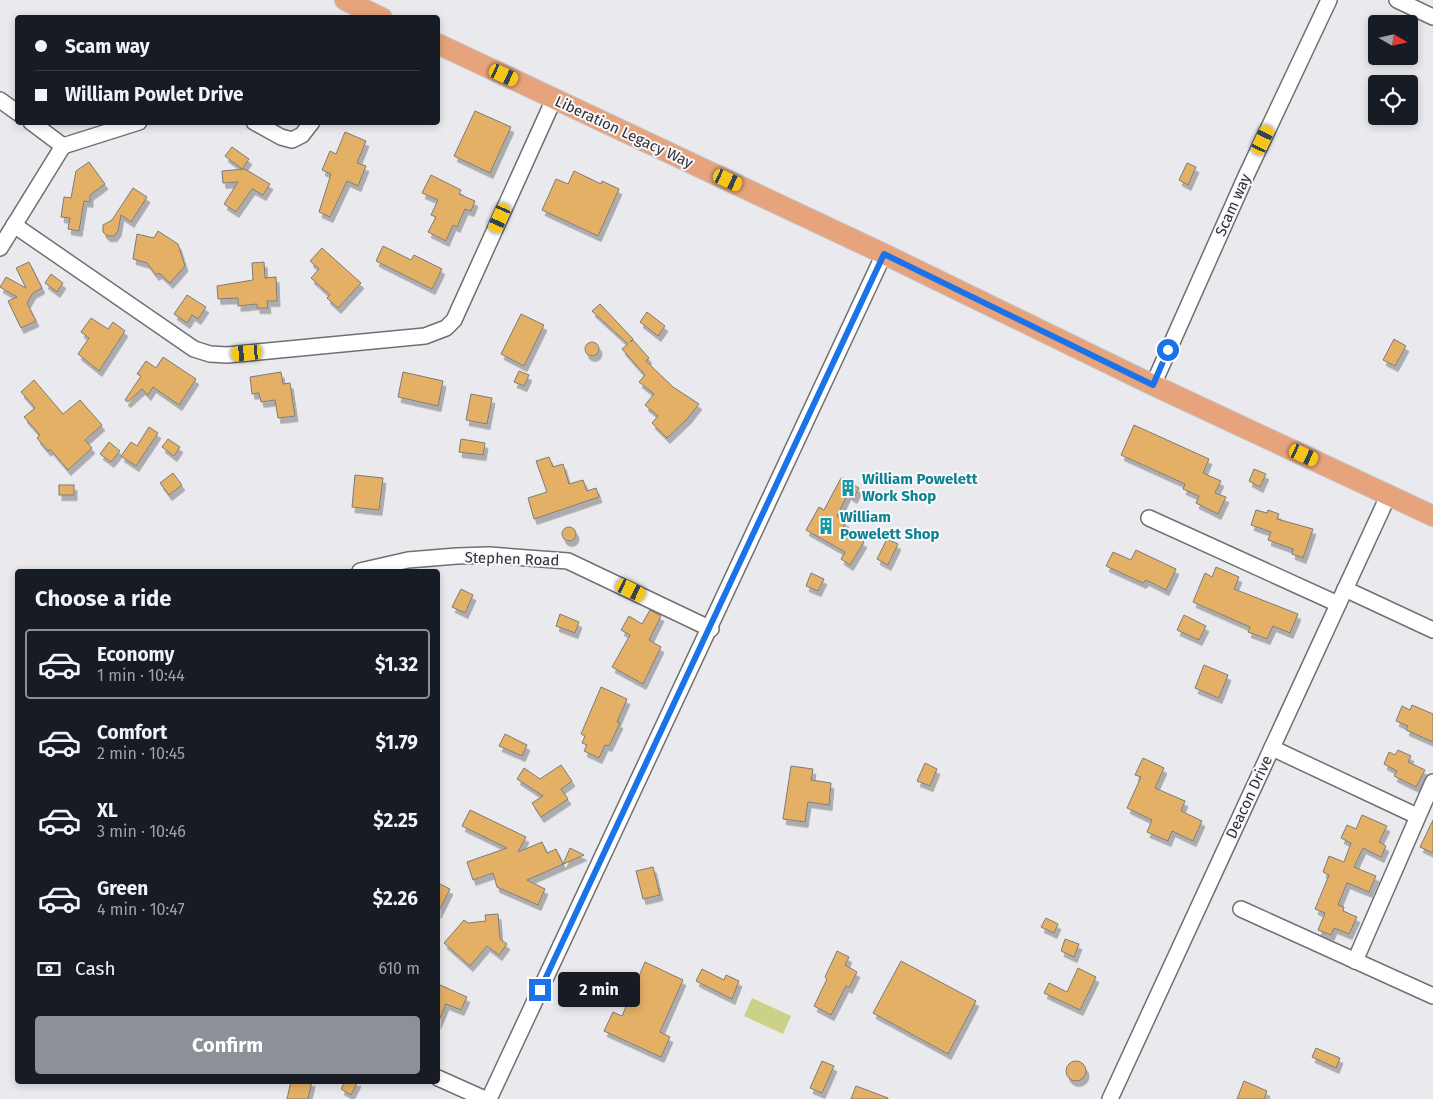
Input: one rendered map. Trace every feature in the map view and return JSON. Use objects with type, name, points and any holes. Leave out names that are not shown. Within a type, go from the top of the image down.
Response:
[{"type":"main road","points":[[345,0],[376,15]]},
{"type":"main road","name":"Liberation Legacy Way","points":[[440,45],[884,254],[1153,385],[1433,516]]},
{"type":"street","name":"Scam way","points":[[1153,385],[1242,185],[1329,0]]},
{"type":"street","points":[[1397,0],[1433,17]]},
{"type":"street","points":[[14,225],[194,349],[210,354],[227,355],[425,336],[446,328],[454,320],[554,99]]},
{"type":"street","points":[[0,100],[15,111]]},
{"type":"street","points":[[35,125],[63,146]]},
{"type":"street","points":[[0,248],[63,146],[130,125]]},
{"type":"street","points":[[259,125],[281,137],[292,140],[302,135],[310,125]]},
{"type":"street","points":[[440,1079],[487,1099],[711,629],[884,254]]},
{"type":"street","name":"Deacon Drive","points":[[1110,1099],[1389,494]]},
{"type":"street","points":[[1149,518],[1338,604]]},
{"type":"street","name":"Stephen Road","points":[[378,569],[489,555],[568,561],[711,629]]},
{"type":"street","points":[[1345,589],[1433,630]]},
{"type":"street","points":[[1272,748],[1417,816]]},
{"type":"street","points":[[1355,961],[1433,782]]},
{"type":"street","points":[[1242,910],[1433,996]]},
{"type":"green space","points":[[752,998],[791,1016],[783,1034],[744,1016]]},
{"type":"building","points":[[475,111],[511,127],[490,173],[454,156]]},
{"type":"building","points":[[345,132],[366,141],[357,163],[366,166],[358,186],[347,181],[330,217],[319,212],[331,174],[322,170],[330,151],[336,154]]},
{"type":"building","points":[[232,147],[249,159],[242,169],[225,156]]},
{"type":"building","points":[[89,162],[105,184],[90,195],[90,202],[84,201],[79,231],[68,229],[70,218],[61,217],[64,197],[71,198],[76,171]]},
{"type":"building","points":[[1187,163],[1196,167],[1188,185],[1179,180]]},
{"type":"building","points":[[245,169],[270,184],[263,195],[252,189],[236,212],[224,204],[238,182],[223,183],[222,171]]},
{"type":"building","points":[[574,171],[601,184],[602,181],[619,189],[598,236],[542,210],[556,179],[568,184]]},
{"type":"building","points":[[431,175],[461,190],[459,194],[475,201],[471,211],[465,209],[457,227],[453,225],[446,241],[428,232],[436,217],[431,215],[438,200],[422,193]]},
{"type":"building","points":[[133,188],[147,197],[131,222],[121,215],[118,231],[114,236],[107,236],[103,232],[103,225],[112,220]]},
{"type":"building","points":[[158,231],[178,244],[185,266],[170,283],[159,273],[156,275],[147,263],[133,259],[137,234],[154,238]]},
{"type":"building","points":[[383,246],[411,260],[414,255],[442,269],[432,289],[376,261]]},
{"type":"building","points":[[322,248],[361,283],[338,308],[327,298],[330,295],[311,278],[319,269],[310,261]]},
{"type":"building","points":[[29,262],[42,288],[33,293],[27,303],[36,321],[21,328],[8,301],[17,297],[0,287],[6,277],[26,288],[16,268]]},
{"type":"building","points":[[264,262],[265,278],[276,277],[277,301],[267,301],[268,308],[257,308],[257,304],[238,306],[238,298],[218,299],[217,286],[253,280],[252,263]]},
{"type":"building","points":[[51,274],[63,283],[57,292],[45,283]]},
{"type":"building","points":[[187,295],[206,307],[198,319],[192,315],[187,323],[174,314]]},
{"type":"building","points":[[600,304],[633,339],[630,342],[633,340],[649,358],[646,361],[673,387],[699,404],[688,418],[667,438],[652,423],[658,416],[645,405],[654,394],[639,382],[645,375],[622,349],[628,344],[592,311]]},
{"type":"building","points":[[647,312],[665,326],[658,336],[640,322]]},
{"type":"building","points":[[521,314],[544,325],[524,366],[501,354]]},
{"type":"building","points":[[91,318],[108,329],[113,322],[125,331],[99,371],[78,354],[89,338],[81,332]]},
{"type":"building","points":[[1394,339],[1406,346],[1395,366],[1383,360]]},
{"type":"building","points":[[589,342],[595,342],[599,349],[595,356],[589,356],[585,352],[585,346]]},
{"type":"building","points":[[163,357],[196,379],[179,405],[153,387],[148,395],[142,389],[128,402],[125,400],[141,376],[137,374],[146,361],[156,368]]},
{"type":"building","points":[[519,371],[529,375],[524,386],[514,382]]},
{"type":"building","points":[[281,372],[283,384],[290,383],[295,416],[278,418],[275,400],[261,402],[259,393],[252,394],[250,377]]},
{"type":"building","points":[[403,372],[443,381],[438,406],[398,397]]},
{"type":"building","points":[[34,380],[63,414],[80,400],[102,425],[85,440],[92,448],[68,470],[50,449],[48,451],[37,438],[40,435],[24,417],[35,408],[21,392]]},
{"type":"building","points":[[471,394],[492,398],[487,424],[466,420]]},
{"type":"building","points":[[1134,425],[1209,459],[1203,473],[1221,481],[1215,493],[1226,497],[1218,514],[1196,503],[1199,496],[1183,489],[1185,484],[1121,455]]},
{"type":"building","points":[[149,427],[158,433],[136,466],[121,456],[131,442],[137,446]]},
{"type":"building","points":[[168,439],[180,447],[174,456],[162,447]]},
{"type":"building","points":[[461,439],[485,443],[483,455],[459,452]]},
{"type":"building","points":[[109,442],[120,451],[111,462],[100,454]]},
{"type":"building","points":[[549,457],[553,467],[563,464],[569,484],[583,480],[587,491],[596,488],[599,497],[534,519],[528,498],[547,492],[536,461]]},
{"type":"building","points":[[1254,469],[1266,474],[1260,487],[1249,481]]},
{"type":"building","points":[[173,473],[182,485],[169,495],[160,483]]},
{"type":"building","points":[[355,475],[383,478],[379,510],[352,507]]},
{"type":"building","points":[[841,478],[859,488],[854,498],[848,494],[837,516],[846,522],[842,529],[864,542],[850,565],[841,559],[845,552],[806,530],[819,507],[824,510]]},
{"type":"building","points":[[59,485],[74,485],[74,495],[59,495]]},
{"type":"building","points":[[1256,510],[1267,513],[1268,510],[1279,514],[1277,519],[1313,529],[1303,558],[1292,554],[1293,549],[1268,540],[1271,532],[1251,525]]},
{"type":"building","points":[[569,527],[574,529],[576,534],[574,539],[569,541],[564,539],[562,534],[564,529]]},
{"type":"building","points":[[887,539],[898,544],[888,565],[877,559]]},
{"type":"building","points":[[1136,550],[1176,569],[1166,590],[1146,580],[1143,583],[1106,566],[1113,552],[1131,560]]},
{"type":"building","points":[[1216,567],[1239,577],[1234,589],[1298,614],[1290,633],[1273,626],[1267,639],[1248,632],[1250,627],[1193,602],[1205,573],[1212,577]]},
{"type":"building","points":[[811,573],[824,579],[818,591],[806,586]]},
{"type":"building","points":[[461,589],[473,595],[465,613],[452,607]]},
{"type":"building","points":[[650,610],[661,616],[649,640],[661,647],[643,684],[612,667],[630,635],[621,630],[629,616],[642,624]]},
{"type":"building","points":[[560,614],[579,622],[575,633],[556,626]]},
{"type":"building","points":[[1184,615],[1206,626],[1199,640],[1177,630]]},
{"type":"building","points":[[1204,665],[1228,675],[1219,698],[1195,688]]},
{"type":"building","points":[[601,687],[627,699],[617,722],[620,723],[609,746],[605,745],[599,758],[584,751],[587,745],[582,743],[585,736],[581,734]]},
{"type":"building","points":[[1412,705],[1433,714],[1433,742],[1406,730],[1408,726],[1396,721],[1402,706],[1410,710]]},
{"type":"building","points":[[505,734],[527,745],[522,756],[499,746]]},
{"type":"building","points":[[1398,750],[1411,756],[1408,762],[1425,770],[1416,787],[1394,776],[1397,771],[1384,764],[1389,752],[1395,755]]},
{"type":"building","points":[[1143,758],[1164,768],[1155,788],[1185,801],[1181,811],[1202,821],[1193,841],[1172,831],[1168,841],[1147,832],[1152,820],[1127,808],[1141,777],[1135,775]]},
{"type":"building","points":[[925,763],[937,769],[930,786],[917,781]]},
{"type":"building","points":[[561,765],[572,781],[561,789],[568,799],[541,817],[532,803],[543,796],[517,779],[524,768],[540,779]]},
{"type":"building","points":[[791,766],[813,769],[811,780],[831,783],[829,805],[808,802],[805,822],[783,819]]},
{"type":"building","points":[[470,810],[526,837],[518,852],[542,842],[547,853],[556,849],[563,864],[570,848],[584,855],[527,880],[545,889],[538,905],[497,887],[493,873],[473,880],[467,862],[507,848],[462,826]]},
{"type":"building","points":[[1362,815],[1387,826],[1379,842],[1386,846],[1381,857],[1363,848],[1354,867],[1376,876],[1369,892],[1347,883],[1338,905],[1344,907],[1343,911],[1357,917],[1349,934],[1334,928],[1331,935],[1318,930],[1325,913],[1315,909],[1329,875],[1323,872],[1329,856],[1344,862],[1351,843],[1341,838],[1347,825],[1356,829]]},
{"type":"building","points":[[1433,820],[1433,853],[1420,847]]},
{"type":"building","points":[[653,867],[660,895],[643,899],[636,871]]},
{"type":"building","points":[[440,884],[450,889],[440,909]]},
{"type":"building","points":[[498,914],[500,939],[507,944],[499,955],[487,946],[470,966],[444,943],[464,920],[468,923],[486,921],[485,915]]},
{"type":"building","points":[[1046,918],[1058,924],[1054,933],[1041,927]]},
{"type":"building","points":[[1065,939],[1079,944],[1074,957],[1061,951]]},
{"type":"building","points":[[837,951],[849,957],[845,965],[857,972],[849,988],[846,986],[831,1015],[814,1006],[827,979],[825,977]]},
{"type":"building","points":[[901,961],[976,1001],[948,1054],[873,1013]]},
{"type":"building","points":[[645,962],[683,980],[660,1032],[670,1037],[661,1057],[604,1031],[613,1012],[622,1016]]},
{"type":"building","points":[[1078,968],[1096,977],[1080,1010],[1044,993],[1049,983],[1067,992]]},
{"type":"building","points":[[702,969],[724,980],[726,975],[739,981],[732,999],[696,981]]},
{"type":"building","points":[[440,985],[467,997],[461,1010],[446,1004],[440,1018]]},
{"type":"building","points":[[1316,1048],[1340,1058],[1336,1068],[1312,1057]]},
{"type":"building","points":[[822,1061],[834,1066],[822,1093],[810,1088]]},
{"type":"building","points":[[1076,1061],[1083,1064],[1086,1071],[1083,1078],[1076,1081],[1069,1078],[1066,1071],[1069,1064]]},
{"type":"building","points":[[1244,1081],[1267,1091],[1264,1099],[1237,1099]]},
{"type":"building","points":[[290,1084],[311,1084],[308,1099],[287,1099]]},
{"type":"building","points":[[344,1084],[356,1084],[351,1095],[341,1089]]},
{"type":"building","points":[[856,1086],[888,1098],[888,1099],[851,1099]]},
{"type":"place","name":"William Powelett Work Shop","points":[[848,488]]},
{"type":"place","name":"William Powelett Shop","points":[[826,526]]},
{"type":"route","points":[[540,990],[711,629],[884,254],[1153,385],[1168,350]]}]
